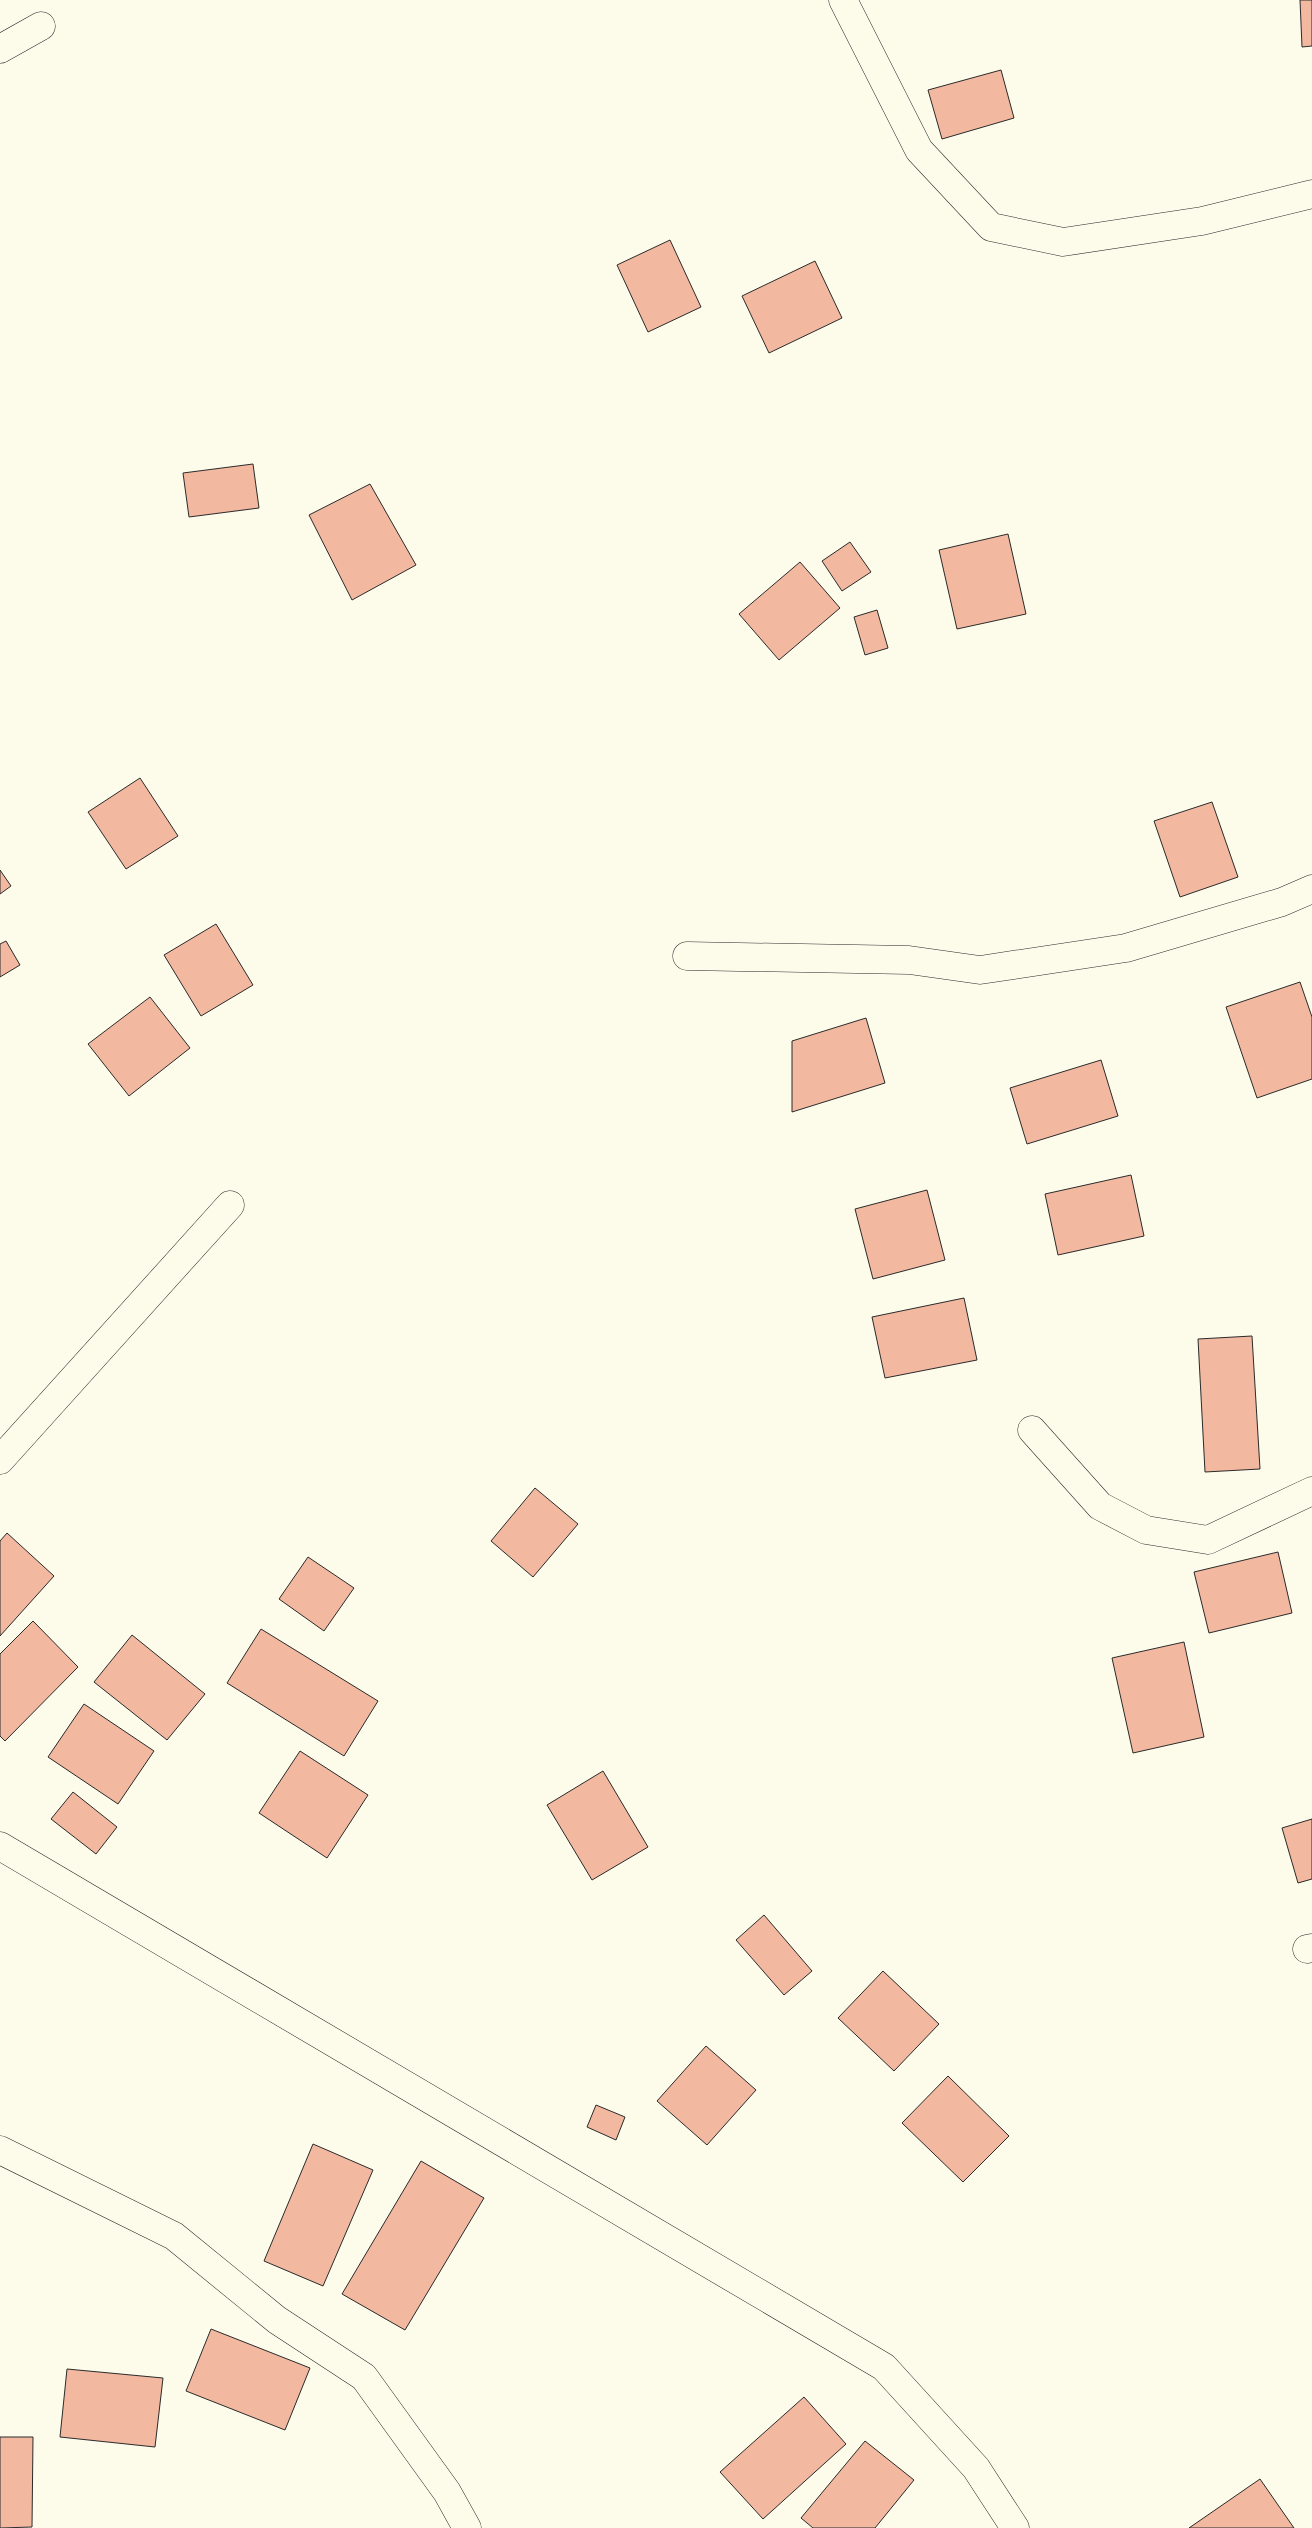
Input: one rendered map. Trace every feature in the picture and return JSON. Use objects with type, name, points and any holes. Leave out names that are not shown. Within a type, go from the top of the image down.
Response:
[{"type":"street","points":[[843,0],[919,150],[991,227],[1063,242],[1202,221],[1312,194]]},
{"type":"street","points":[[0,49],[41,26]]},
{"type":"street","points":[[687,956],[909,960],[980,970],[1126,948],[1282,902],[1312,890]]},
{"type":"street","points":[[0,1460],[230,1205]]},
{"type":"street","points":[[1032,1430],[1100,1506],[1146,1530],[1208,1540],[1312,1490]]},
{"type":"street","points":[[0,1846],[884,2367],[976,2468],[1015,2528]]},
{"type":"street","points":[[0,2150],[174,2236],[277,2320],[364,2377],[447,2492],[467,2528]]},
{"type":"building","points":[[1300,0],[1312,0],[1312,46],[1302,47]]},
{"type":"building","points":[[1001,70],[1014,118],[942,139],[928,90]]},
{"type":"building","points":[[670,240],[701,307],[648,332],[617,265]]},
{"type":"building","points":[[815,261],[842,318],[769,353],[742,296]]},
{"type":"building","points":[[253,464],[259,508],[189,517],[183,473]]},
{"type":"building","points":[[370,484],[416,565],[352,600],[309,515]]},
{"type":"building","points":[[1008,534],[1026,614],[957,629],[939,550]]},
{"type":"building","points":[[850,542],[871,572],[842,591],[822,561]]},
{"type":"building","points":[[800,562],[840,608],[779,660],[739,614]]},
{"type":"building","points":[[877,610],[888,648],[865,655],[854,617]]},
{"type":"building","points":[[140,778],[178,836],[126,869],[88,812]]},
{"type":"building","points":[[1212,802],[1238,877],[1180,897],[1154,821]]},
{"type":"building","points":[[0,870],[11,886],[0,894]]},
{"type":"building","points":[[216,924],[253,985],[201,1016],[164,955]]},
{"type":"building","points":[[6,941],[20,965],[0,977],[0,944]]},
{"type":"building","points":[[1300,982],[1312,1017],[1312,1079],[1257,1098],[1226,1007]]},
{"type":"building","points":[[150,997],[190,1048],[129,1096],[88,1044]]},
{"type":"building","points":[[866,1018],[885,1083],[792,1112],[792,1041]]},
{"type":"building","points":[[1101,1060],[1118,1116],[1027,1144],[1010,1088]]},
{"type":"building","points":[[1131,1175],[1144,1236],[1058,1255],[1045,1194]]},
{"type":"building","points":[[927,1190],[945,1260],[873,1279],[855,1209]]},
{"type":"building","points":[[964,1298],[977,1360],[885,1378],[872,1317]]},
{"type":"building","points":[[1252,1336],[1260,1469],[1205,1472],[1198,1339]]},
{"type":"building","points":[[535,1488],[578,1524],[533,1577],[491,1541]]},
{"type":"building","points":[[7,1533],[54,1576],[0,1636],[0,1541]]},
{"type":"building","points":[[1278,1552],[1292,1613],[1209,1633],[1194,1572]]},
{"type":"building","points":[[308,1557],[354,1588],[324,1631],[279,1599]]},
{"type":"building","points":[[33,1621],[78,1667],[5,1741],[0,1736],[0,1654]]},
{"type":"building","points":[[261,1629],[378,1701],[344,1756],[227,1683]]},
{"type":"building","points":[[132,1635],[205,1694],[167,1740],[94,1682]]},
{"type":"building","points":[[1184,1642],[1204,1737],[1133,1753],[1112,1658]]},
{"type":"building","points":[[84,1704],[154,1751],[118,1804],[48,1757]]},
{"type":"building","points":[[300,1751],[368,1795],[327,1858],[259,1813]]},
{"type":"building","points":[[603,1771],[648,1847],[592,1880],[547,1805]]},
{"type":"building","points":[[73,1792],[117,1827],[96,1854],[51,1819]]},
{"type":"building","points":[[1312,1819],[1312,1879],[1298,1883],[1282,1828]]},
{"type":"building","points":[[764,1915],[812,1971],[784,1995],[736,1940]]},
{"type":"building","points":[[883,1971],[939,2024],[894,2071],[838,2018]]},
{"type":"building","points":[[706,2046],[756,2090],[707,2145],[657,2101]]},
{"type":"building","points":[[948,2076],[1009,2136],[963,2182],[902,2123]]},
{"type":"building","points":[[596,2105],[625,2117],[616,2140],[587,2127]]},
{"type":"building","points":[[313,2144],[373,2170],[323,2286],[264,2261]]},
{"type":"building","points":[[421,2161],[484,2198],[405,2330],[342,2294]]},
{"type":"building","points":[[211,2329],[310,2368],[285,2430],[186,2391]]},
{"type":"building","points":[[67,2369],[163,2378],[155,2447],[60,2437]]},
{"type":"building","points":[[804,2397],[846,2444],[763,2519],[720,2472]]},
{"type":"building","points":[[0,2437],[33,2437],[32,2527],[0,2528]]},
{"type":"building","points":[[865,2441],[914,2480],[875,2528],[813,2528],[801,2518]]},
{"type":"building","points":[[1260,2479],[1294,2528],[1189,2528]]}]
